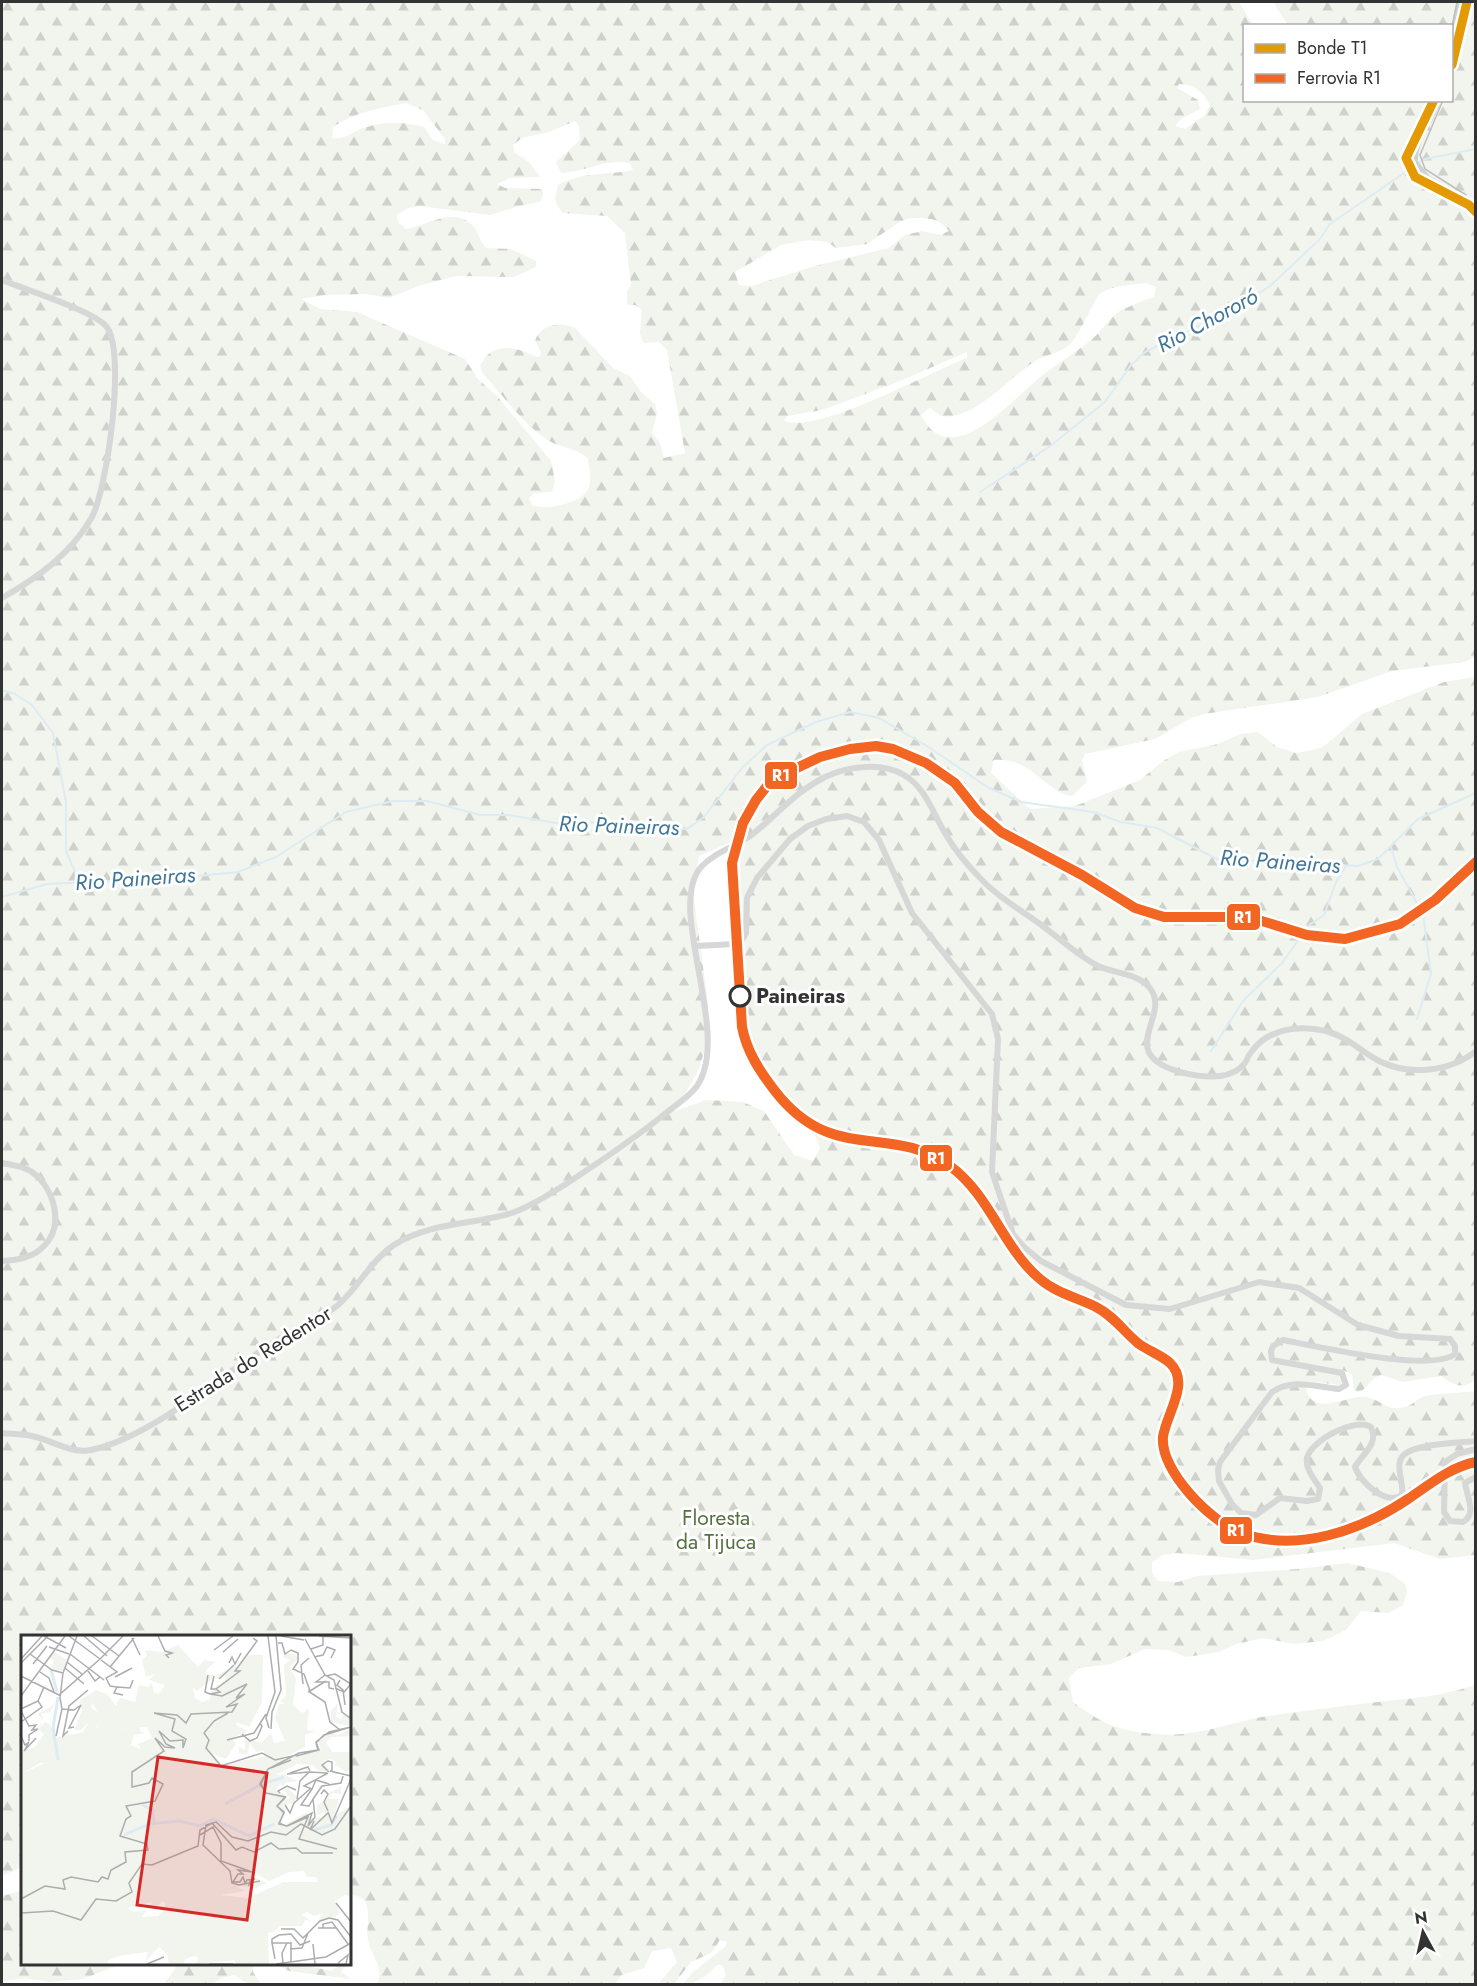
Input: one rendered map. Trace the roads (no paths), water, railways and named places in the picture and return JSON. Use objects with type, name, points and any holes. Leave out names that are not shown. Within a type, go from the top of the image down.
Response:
[{"type":"street","points":[[1453,37],[1461,2]]},
{"type":"street","points":[[1437,102],[1434,113],[1414,147],[1414,163],[1427,179],[1471,202],[1476,207]]},
{"type":"street","points":[[2,280],[89,315],[105,325],[111,336],[116,381],[102,489],[92,517],[59,559],[38,578],[2,598]]},
{"type":"street","name":"Estrada do Redentor","points":[[2,1433],[31,1436],[74,1451],[91,1450],[123,1438],[151,1424],[278,1340],[331,1310],[343,1300],[376,1260],[390,1247],[408,1237],[448,1224],[502,1215],[533,1204],[629,1144],[691,1093],[701,1081],[706,1045],[702,981],[689,903],[693,881],[702,866],[752,835],[800,792],[840,771],[877,767],[894,770],[908,777],[920,787],[960,856],[987,886],[1100,967],[1140,979],[1150,987],[1156,1000],[1147,1039],[1147,1052],[1156,1062],[1175,1071],[1201,1076],[1234,1073],[1244,1065],[1252,1051],[1266,1036],[1283,1030],[1322,1030],[1351,1040],[1373,1058],[1396,1067],[1440,1069],[1457,1064],[1476,1051]]},
{"type":"street","points":[[696,946],[735,944],[742,940],[746,933],[747,898],[757,878],[790,839],[808,826],[826,819],[847,816],[864,822],[879,840],[912,913],[992,1014],[998,1039],[992,1172],[1013,1234],[1024,1247],[1041,1261],[1126,1305],[1170,1309],[1259,1282],[1299,1288],[1358,1325],[1399,1336],[1450,1339],[1455,1346],[1455,1354],[1450,1358],[1428,1359],[1362,1356],[1283,1340],[1277,1342],[1271,1351],[1272,1360],[1342,1373],[1346,1385],[1340,1389],[1293,1383],[1282,1385],[1272,1392],[1220,1462],[1219,1481],[1232,1504],[1241,1513],[1256,1515],[1280,1498],[1307,1501],[1318,1499],[1320,1488],[1308,1468],[1307,1458],[1318,1441],[1354,1424],[1366,1424],[1371,1427],[1373,1436],[1371,1447],[1355,1467],[1358,1475],[1380,1493],[1392,1499],[1402,1494],[1399,1463],[1403,1455],[1412,1449],[1476,1441]]},
{"type":"street","points":[[2,1163],[19,1166],[33,1172],[48,1188],[55,1215],[52,1233],[45,1245],[19,1260],[2,1261]]},
{"type":"street","points":[[1476,1449],[1449,1457],[1443,1470],[1444,1512],[1450,1521],[1458,1523],[1468,1521],[1475,1506],[1465,1483],[1476,1476]]},
{"type":"waterway","name":"Rio Chororó","points":[[1418,163],[1425,159],[1476,149]]},
{"type":"waterway","name":"Rio Chororó","points":[[980,492],[1049,447],[1105,402],[1131,365],[1145,352],[1234,309],[1270,286],[1319,240],[1330,224],[1407,171]]},
{"type":"waterway","points":[[2,690],[15,694],[32,705],[53,733],[66,802],[66,851],[79,881]]},
{"type":"waterway","name":"Rio Paineiras","points":[[2,897],[47,884],[177,878],[238,872],[276,857],[346,812],[393,801],[427,801],[480,815],[508,815],[562,824],[603,822],[687,829],[704,817],[742,768],[767,745],[816,722],[850,712],[879,718],[927,746],[989,788],[1021,802],[1093,812],[1121,822],[1157,828],[1217,859],[1358,866],[1378,859],[1418,819],[1476,793]]},
{"type":"waterway","points":[[1391,847],[1397,867],[1423,914],[1431,974],[1417,1019]]},
{"type":"waterway","points":[[1211,1051],[1243,1001],[1282,963],[1309,925],[1324,915],[1336,882],[1346,866]]},
{"type":"tram line","points":[[1453,24],[1457,2]]},
{"type":"tram line","points":[[1453,61],[1467,2]]},
{"type":"tram line","name":"T1","points":[[1453,61],[1467,2]]},
{"type":"tram line","points":[[1433,102],[1406,158],[1415,177],[1469,205],[1476,212]]},
{"type":"tram line","name":"T1","points":[[1433,102],[1406,158],[1415,177],[1469,205],[1476,212]]},
{"type":"tram line","points":[[1442,102],[1420,155],[1425,169],[1466,195]]},
{"type":"rail line","name":"R1","points":[[1476,862],[1435,900],[1400,924],[1345,939],[1307,935],[1249,917],[1164,917],[1135,908],[1082,875],[1001,832],[978,812],[955,783],[926,763],[893,749],[876,746],[850,749],[820,757],[782,775],[767,786],[743,823],[732,863],[742,1027],[750,1053],[769,1083],[797,1114],[818,1128],[840,1136],[906,1146],[928,1153],[950,1166],[976,1192],[1016,1252],[1040,1279],[1060,1292],[1102,1311],[1114,1319],[1139,1344],[1170,1363],[1176,1371],[1178,1389],[1165,1428],[1164,1450],[1178,1479],[1202,1507],[1229,1527],[1262,1539],[1284,1541],[1328,1536],[1370,1521],[1449,1472],[1476,1462]]},
{"type":"place","name":"Paineiras","points":[[740,996]]},
{"type":"park label","name":"Floresta da Tijuca","points":[[716,1530]]}]
